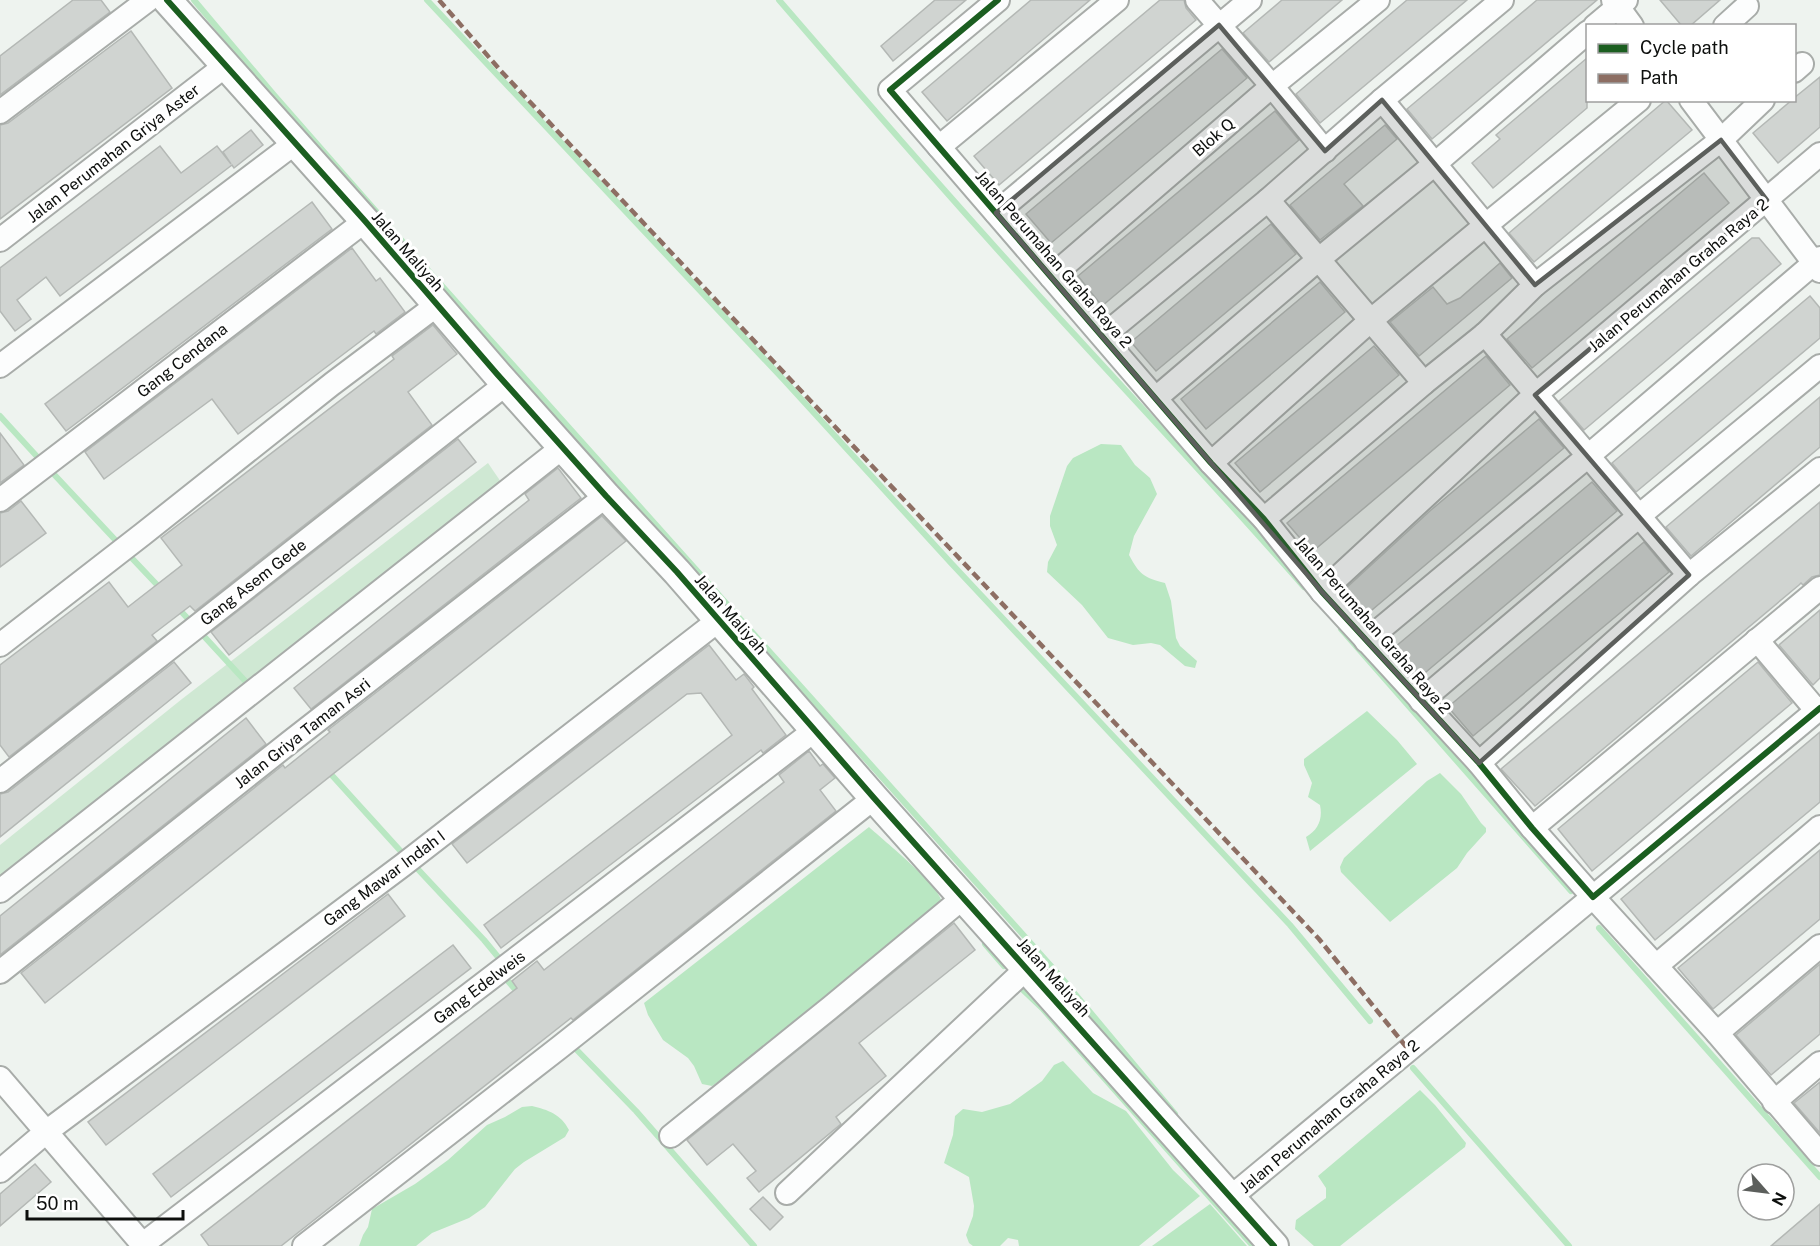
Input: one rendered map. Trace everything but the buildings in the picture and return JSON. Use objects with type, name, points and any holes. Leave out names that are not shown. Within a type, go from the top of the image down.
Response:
[{"type":"street","name":"Jalan Perumahan Graha Raya 2","points":[[999,0],[890,90],[1211,463],[1264,519],[1322,592],[1479,763],[1589,901],[1656,966],[1717,1033],[1820,1154]]},
{"type":"street","points":[[939,147],[1117,0]]},
{"type":"street","points":[[1197,0],[1325,151]]},
{"type":"street","points":[[996,213],[1250,0]]},
{"type":"street","name":"Blok Q","points":[[1051,277],[1272,86],[1378,0]]},
{"type":"street","name":"Jalan Perumahan Graha Raya 2","points":[[1103,336],[1268,200],[1382,100],[1502,0]]},
{"type":"street","points":[[0,112],[152,1]]},
{"type":"street","name":"Jalan Maliyah","points":[[152,1],[219,71],[295,142],[358,225],[556,453],[600,501],[677,572],[712,626],[866,805],[956,903],[1027,968],[1274,1246]]},
{"type":"street","points":[[1597,24],[1618,2],[1631,24]]},
{"type":"street","points":[[1727,24],[1747,6]]},
{"type":"street","points":[[1156,398],[1436,163],[1586,33]]},
{"type":"street","name":"Jalan Perumahan Griya Aster","points":[[0,240],[219,71]]},
{"type":"street","points":[[1382,100],[1535,285]]},
{"type":"street","points":[[1211,463],[1370,321],[1637,102]]},
{"type":"street","points":[[1692,102],[1818,264]]},
{"type":"street","points":[[1264,519],[1485,334],[1535,285],[1721,140],[1761,102]]},
{"type":"street","points":[[0,366],[295,142]]},
{"type":"street","name":"Jalan Perumahan Graha Raya 2","points":[[1322,592],[1535,395],[1820,154]]},
{"type":"street","points":[[1268,200],[1424,383]]},
{"type":"street","name":"Gang Cendana","points":[[0,500],[358,225]]},
{"type":"street","name":"Jalan Perumahan Graha Raya 2","points":[[1366,641],[1818,264]]},
{"type":"street","points":[[0,645],[332,384],[430,310]]},
{"type":"street","points":[[1485,334],[1689,575]]},
{"type":"street","name":"Jalan Perumahan Graha Raya 2","points":[[1421,701],[1820,366]]},
{"type":"street","name":"Gang Asem Gede","points":[[0,781],[192,622],[495,384]]},
{"type":"street","points":[[0,891],[556,453]]},
{"type":"street","points":[[1479,763],[1689,575],[1820,469]]},
{"type":"street","name":"Jalan Griya Taman Asri","points":[[0,972],[600,501]]},
{"type":"street","points":[[1532,828],[1820,588]]},
{"type":"street","name":"Gang Asem Gede","points":[[0,764],[192,622]]},
{"type":"street","name":"Gang Mawar Indah I","points":[[0,1171],[46,1132],[409,859],[712,626]]},
{"type":"street","points":[[1757,640],[1818,710]]},
{"type":"street","name":"Jalan Perumahan Graha Raya 2","points":[[1231,1197],[1818,710]]},
{"type":"street","name":"Gang Edelweis","points":[[144,1245],[808,736]]},
{"type":"street","points":[[304,1246],[866,805]]},
{"type":"street","points":[[1656,966],[1820,827]]},
{"type":"street","points":[[671,1136],[956,903]]},
{"type":"street","points":[[1717,1033],[1820,946]]},
{"type":"street","points":[[787,1193],[1027,968]]},
{"type":"street","points":[[1774,1102],[1820,1064]]},
{"type":"street","points":[[0,1078],[144,1245]]},
{"type":"highlighted area","points":[[1219,25],[1325,151],[1382,100],[1535,285],[1721,140],[1767,200],[1535,395],[1689,575],[1479,763],[1322,592],[996,213]]},
{"type":"shaded area","points":[[1101,444],[1121,445],[1135,465],[1150,478],[1157,494],[1134,536],[1129,555],[1143,574],[1165,583],[1171,601],[1176,638],[1180,646],[1197,661],[1195,668],[1185,666],[1160,645],[1151,643],[1133,645],[1108,638],[1082,605],[1047,572],[1048,562],[1057,545],[1050,526],[1050,516],[1067,466],[1073,458]]},
{"type":"shaded area","points":[[488,463],[503,485],[0,883],[0,845],[182,699]]},
{"type":"shaded area","points":[[1367,711],[1397,740],[1417,764],[1310,851],[1306,837],[1319,824],[1321,810],[1320,805],[1308,797],[1312,783],[1304,765],[1304,759]]},
{"type":"shaded area","points":[[1440,773],[1461,794],[1486,828],[1486,832],[1457,868],[1390,922],[1341,872],[1340,867],[1344,858],[1427,781]]},
{"type":"shaded area","points":[[869,827],[922,875],[939,895],[942,903],[768,1047],[712,1086],[702,1084],[688,1058],[663,1040],[648,1015],[644,1003]]},
{"type":"shaded area","points":[[1063,1061],[1093,1093],[1126,1111],[1173,1170],[1200,1196],[1139,1246],[1019,1246],[1018,1240],[1008,1238],[1000,1246],[973,1246],[966,1235],[974,1206],[969,1177],[944,1163],[953,1135],[955,1116],[963,1109],[982,1112],[1010,1104],[1042,1081],[1054,1065]]},
{"type":"shaded area","points":[[1420,1090],[1466,1143],[1465,1147],[1340,1246],[1314,1246],[1295,1229],[1296,1220],[1326,1198],[1326,1188],[1318,1176]]},
{"type":"shaded area","points":[[532,1106],[554,1114],[569,1130],[565,1137],[515,1169],[485,1207],[469,1218],[432,1233],[416,1246],[359,1246],[368,1227],[372,1209],[415,1184],[448,1160],[487,1125],[522,1107]]},
{"type":"shaded area","points":[[1210,1204],[1247,1246],[1152,1246]]},
{"type":"waterway","points":[[194,0],[417,258],[1060,976],[1175,1114]]},
{"type":"waterway","points":[[427,0],[1290,925],[1370,1021]]},
{"type":"waterway","points":[[779,0],[988,239],[1304,587]]},
{"type":"waterway","points":[[0,416],[42,462]]},
{"type":"waterway","points":[[49,469],[120,545]]},
{"type":"waterway","points":[[127,553],[161,589]]},
{"type":"waterway","points":[[178,608],[247,683]]},
{"type":"waterway","points":[[1341,629],[1571,891]]},
{"type":"waterway","points":[[328,771],[406,857]]},
{"type":"waterway","points":[[413,864],[503,963]]},
{"type":"waterway","points":[[1599,928],[1820,1177]]},
{"type":"waterway","points":[[985,944],[1004,966]]},
{"type":"waterway","points":[[510,973],[507,980],[519,994]]},
{"type":"waterway","points":[[1021,988],[1042,1008],[1253,1246]]},
{"type":"waterway","points":[[571,1044],[636,1111],[754,1246]]},
{"type":"waterway","points":[[1413,1068],[1569,1246]]},
{"type":"marked path","points":[[439,0],[501,71],[1319,939],[1408,1049]]},
{"type":"cycle path","points":[[167,0],[1274,1246]]},
{"type":"cycle path","points":[[998,0],[890,90],[1211,463],[1264,519],[1322,592],[1479,763],[1593,897],[1820,708]]}]
